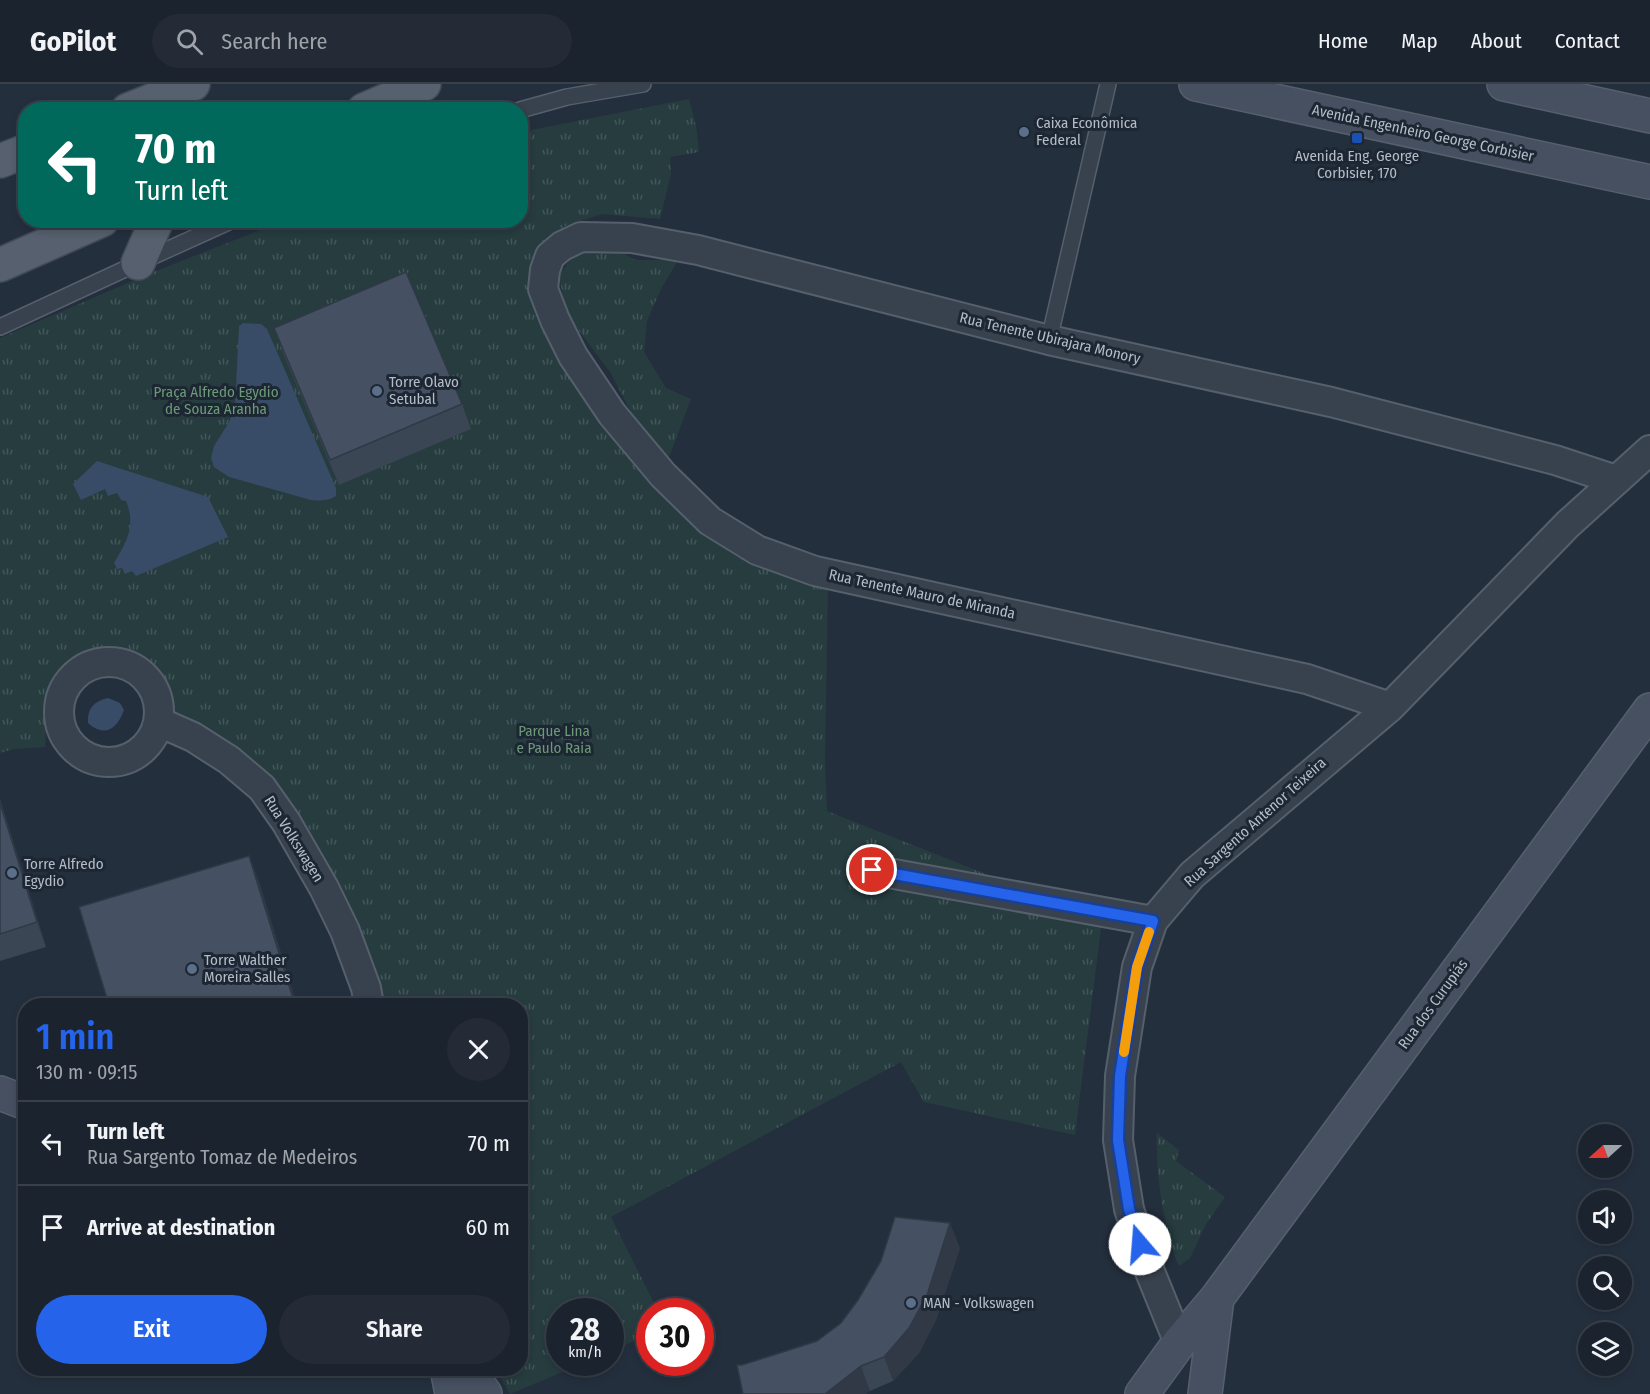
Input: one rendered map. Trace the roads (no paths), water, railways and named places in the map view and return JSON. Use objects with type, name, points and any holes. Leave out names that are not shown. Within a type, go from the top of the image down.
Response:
[{"type":"main road","points":[[148,102],[193,84]]},
{"type":"main road","points":[[382,102],[424,84]]},
{"type":"main road","points":[[0,161],[18,154]]},
{"type":"main road","points":[[0,265],[84,228]]},
{"type":"main road","points":[[138,262],[154,228]]},
{"type":"street","name":"Avenida Engenheiro George Corbisier","points":[[1196,84],[1650,182]]},
{"type":"street","points":[[1504,84],[1650,116]]},
{"type":"street","name":"Rua Tenente Ubirajara Monory","points":[[555,320],[543,289],[545,270],[550,256],[561,246],[581,237],[632,238],[698,250],[1049,340],[1331,402],[1555,460],[1616,480]]},
{"type":"street","name":"Rua Tenente Mauro de Miranda","points":[[555,320],[573,356],[612,414],[663,475],[710,520],[757,550],[815,571],[1307,680],[1390,707]]},
{"type":"street","name":"Rua Sargento Antenor Teixeira","points":[[1179,1343],[1146,1262],[1129,1209],[1118,1140],[1120,1076],[1135,978],[1153,921],[1192,875],[1390,707],[1568,524],[1650,450]]},
{"type":"street","name":"Rua dos Curupiás","points":[[1142,1394],[1179,1343],[1216,1298],[1650,710]]},
{"type":"street","name":"Rua Volkswagen","points":[[159,722],[193,737],[228,760],[262,788],[286,822],[324,888],[345,931],[368,998]]},
{"type":"street","points":[[872,870],[1153,921]]},
{"type":"street","points":[[0,1094],[18,1100]]},
{"type":"street","points":[[1206,1394],[1216,1298]]},
{"type":"street","points":[[1179,1343],[1191,1394]]},
{"type":"street","points":[[449,1376],[452,1394]]},
{"type":"street","points":[[473,1376],[485,1394]]},
{"type":"lane","points":[[528,108],[567,97],[643,84]]},
{"type":"lane","points":[[1049,340],[1108,84]]},
{"type":"lane","points":[[0,327],[215,228]]},
{"type":"water","points":[[243,323],[261,324],[267,329],[336,488],[336,496],[333,498],[311,500],[229,477],[214,467],[211,458],[214,446],[235,408],[239,326]]},
{"type":"water","points":[[97,461],[208,497],[228,537],[136,576],[132,571],[125,574],[122,568],[117,569],[114,563],[129,533],[130,518],[126,501],[121,500],[117,493],[108,496],[105,489],[81,500],[73,484]]},
{"type":"water","points":[[108,698],[120,703],[124,710],[121,717],[110,729],[94,728],[88,723],[90,710],[99,701]]},
{"type":"place","name":"Caixa Econômica Federal","points":[[1024,132]]},
{"type":"place","name":"Avenida Eng. George Corbisier, 170","points":[[1357,138]]},
{"type":"place","name":"Torre Olavo Setubal","points":[[377,391]]},
{"type":"place","name":"Torre Alfredo Egydio","points":[[12,873]]},
{"type":"place","name":"Torre Walther Moreira Salles","points":[[192,969]]},
{"type":"place","name":"MAN - Volkswagen","points":[[911,1303]]},
{"type":"park label","name":"Praça Alfredo Egydio de Souza Aranha","points":[[216,400]]},
{"type":"park label","name":"Parque Lina e Paulo Raia","points":[[554,740]]}]
